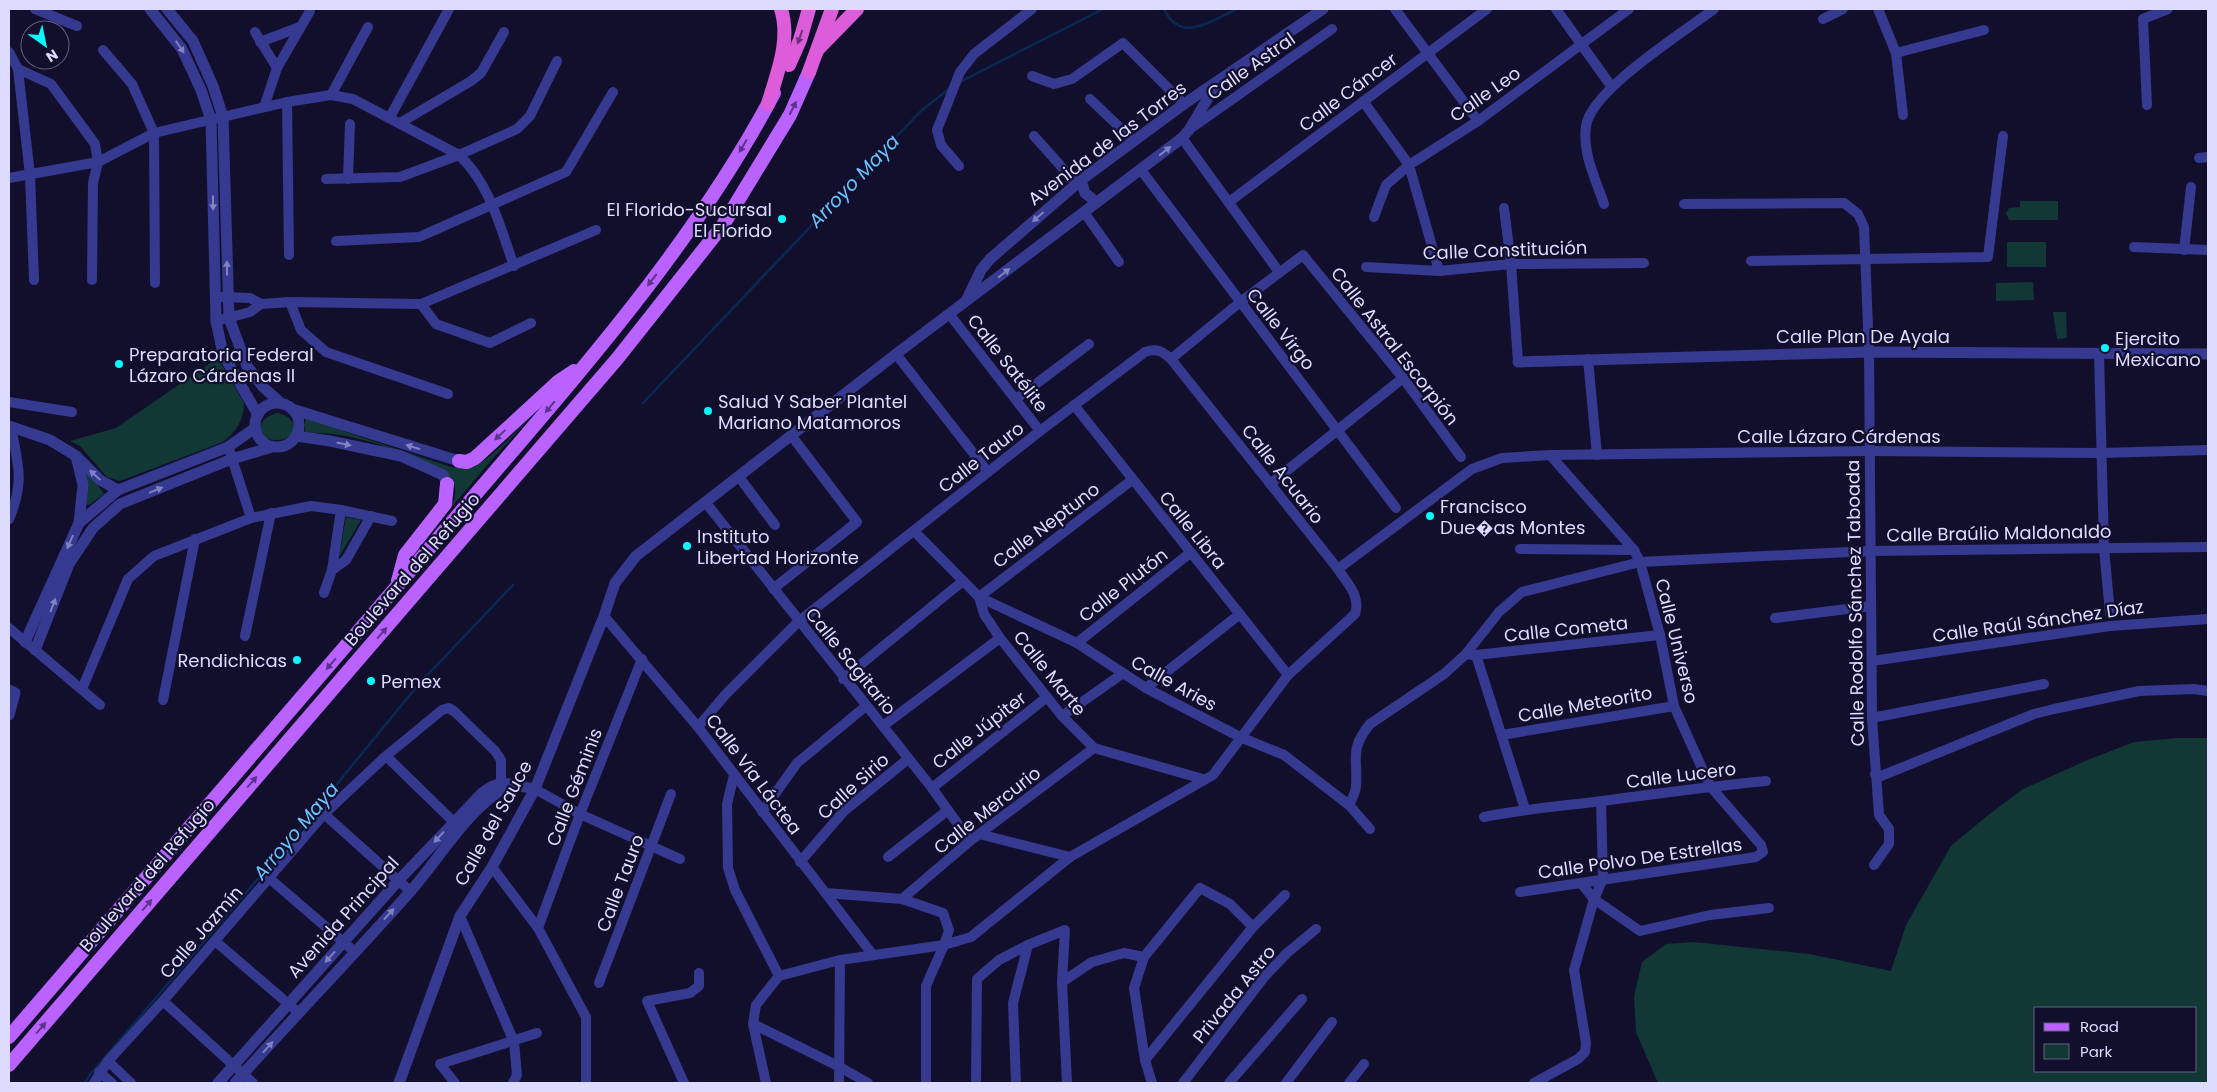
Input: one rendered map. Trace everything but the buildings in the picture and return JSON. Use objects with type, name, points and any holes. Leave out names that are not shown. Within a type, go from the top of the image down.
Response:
[{"type":"highway","points":[[768,104],[784,45],[784,19],[781,9]]},
{"type":"highway","points":[[789,64],[800,40],[809,9]]},
{"type":"highway","points":[[809,72],[830,9]]},
{"type":"highway","points":[[817,49],[857,9]]},
{"type":"main road","name":"Boulevard del Refugio","points":[[9,1036],[591,359],[700,218],[768,104],[789,64]]},
{"type":"main road","name":"Boulevard del Refugio","points":[[9,1065],[617,359],[723,225],[781,131],[809,72]]},
{"type":"main road","points":[[459,461],[467,462],[475,458],[559,381],[591,359]]},
{"type":"main road","points":[[396,587],[405,555],[445,504],[447,484]]},
{"type":"street","points":[[35,9],[77,26]]},
{"type":"street","points":[[150,9],[182,49],[201,90],[212,120],[216,321],[224,354],[258,415]]},
{"type":"street","points":[[35,650],[69,564],[93,528],[120,504],[232,459],[272,447],[286,446],[296,436],[299,425],[296,414],[263,387],[247,366],[236,343],[229,318],[223,117],[214,86],[193,41],[167,9]]},
{"type":"street","points":[[390,117],[449,9]]},
{"type":"street","points":[[959,166],[941,144],[936,130],[960,72],[974,54],[1032,9]]},
{"type":"street","name":"Avenida de las Torres","points":[[966,302],[981,270],[995,254],[1078,182],[1184,104],[1323,9]]},
{"type":"street","points":[[1396,9],[1478,120]]},
{"type":"street","name":"Calle Cáncer","points":[[1229,202],[1487,9]]},
{"type":"street","points":[[1556,9],[1611,86]]},
{"type":"street","name":"Calle Leo","points":[[1374,217],[1386,185],[1409,165],[1478,120],[1629,9]]},
{"type":"street","points":[[1604,204],[1586,150],[1586,125],[1595,104],[1611,86],[1714,9]]},
{"type":"street","points":[[1822,20],[1843,9]]},
{"type":"street","points":[[1878,9],[1896,53],[1903,115]]},
{"type":"street","points":[[2147,105],[2143,19],[2168,9]]},
{"type":"street","points":[[264,107],[277,68],[310,11]]},
{"type":"street","points":[[260,42],[300,27]]},
{"type":"street","points":[[330,95],[368,27]]},
{"type":"street","name":"Calle Astral","points":[[1185,134],[1332,29]]},
{"type":"street","points":[[1896,53],[1984,30]]},
{"type":"street","points":[[254,32],[277,68]]},
{"type":"street","points":[[400,123],[482,73],[504,32]]},
{"type":"street","points":[[1032,76],[1054,84],[1072,79],[1123,43],[1184,104]]},
{"type":"street","points":[[103,50],[132,84],[154,133],[155,283]]},
{"type":"street","points":[[9,52],[18,68],[30,175],[34,280]]},
{"type":"street","points":[[326,179],[400,177],[459,154],[517,128],[530,116],[557,60]]},
{"type":"street","points":[[18,68],[51,84],[95,144],[98,162],[93,182],[92,280]]},
{"type":"street","name":"Avenida de las Torres","points":[[636,556],[896,354],[950,315],[1185,134],[1217,82]]},
{"type":"street","points":[[336,241],[419,237],[566,172],[613,92]]},
{"type":"street","points":[[9,178],[98,162],[154,133],[264,107],[330,95],[353,99],[459,154],[471,166],[481,181],[492,206],[514,266]]},
{"type":"street","points":[[1090,100],[1134,141]]},
{"type":"street","points":[[1363,100],[1409,165],[1439,271]]},
{"type":"street","points":[[287,102],[289,256]]},
{"type":"street","points":[[348,179],[350,124]]},
{"type":"street","points":[[1171,359],[1279,272],[1229,202],[1185,134]]},
{"type":"street","points":[[1034,136],[1078,182],[1085,193],[1096,202]]},
{"type":"street","points":[[1751,262],[1988,257],[2003,136]]},
{"type":"street","name":"Calle Virgo","points":[[1140,170],[1239,303],[1339,430],[1396,508]]},
{"type":"street","points":[[2184,250],[2191,187]]},
{"type":"street","name":"Calle Rodolfo Sánchez Taboada","points":[[1684,204],[1844,203],[1858,214],[1864,227],[1869,352],[1874,774],[1879,814],[1889,829],[1889,844],[1874,865]]},
{"type":"street","points":[[1504,208],[1511,264],[1518,362]]},
{"type":"street","points":[[1084,212],[1119,262]]},
{"type":"street","points":[[216,321],[250,312],[261,304],[290,302],[421,304],[596,230]]},
{"type":"street","points":[[2134,246],[2208,250]]},
{"type":"street","name":"Calle Astral Escorpión","points":[[1279,272],[1303,256],[1403,378],[1461,457]]},
{"type":"street","name":"Calle Constitución","points":[[1366,267],[1439,271],[1511,264],[1644,263]]},
{"type":"street","points":[[215,297],[250,298],[261,304]]},
{"type":"street","points":[[290,302],[301,330],[326,352],[448,394]]},
{"type":"street","points":[[421,304],[436,324],[490,342],[531,323]]},
{"type":"street","name":"Calle Satélite","points":[[950,315],[1040,431]]},
{"type":"street","points":[[1016,400],[1089,344]]},
{"type":"street","name":"Calle Tauro","points":[[698,727],[726,694],[798,622],[1040,431],[1145,352],[1153,349],[1161,350],[1171,359]]},
{"type":"street","name":"Calle Plan De Ayala","points":[[1518,362],[1869,352],[2208,354]]},
{"type":"street","points":[[896,354],[988,472]]},
{"type":"street","points":[[2099,354],[2104,548],[2110,613]]},
{"type":"street","name":"Calle Acuario","points":[[1171,359],[1338,569],[1356,596],[1358,605],[1355,614],[1288,675]]},
{"type":"street","points":[[1588,359],[1597,455]]},
{"type":"street","points":[[1270,484],[1403,378]]},
{"type":"street","points":[[9,402],[72,412]]},
{"type":"street","points":[[272,447],[261,440],[255,428],[258,415],[268,405],[287,407],[459,461]]},
{"type":"street","name":"Calle Libra","points":[[1074,405],[1288,675]]},
{"type":"street","points":[[10,426],[50,440],[76,456],[100,480],[118,490]]},
{"type":"street","points":[[9,518],[17,498],[20,476],[10,426]]},
{"type":"street","points":[[79,523],[118,490],[228,447],[255,428]]},
{"type":"street","points":[[296,436],[401,456],[442,475],[447,484]]},
{"type":"street","points":[[773,589],[857,522],[791,436]]},
{"type":"street","points":[[228,447],[251,518]]},
{"type":"street","name":"Calle Lázaro Cárdenas","points":[[1338,569],[1472,469],[1502,458],[1550,455],[1870,451],[2102,453],[2208,450]]},
{"type":"street","name":"Calle Universo","points":[[1550,455],[1634,550],[1640,562],[1660,635],[1674,706],[1710,786],[1761,845],[1763,852]]},
{"type":"street","points":[[25,642],[79,523],[83,485],[76,456]]},
{"type":"street","points":[[738,477],[775,525]]},
{"type":"street","name":"Calle Neptuno","points":[[980,597],[1132,480]]},
{"type":"street","name":"Calle Sagitario","points":[[706,503],[843,679],[932,788],[970,841]]},
{"type":"street","points":[[82,689],[128,579],[154,556],[251,518],[311,506],[342,510],[392,521]]},
{"type":"street","points":[[324,593],[332,570],[342,510]]},
{"type":"street","points":[[245,636],[271,513]]},
{"type":"street","points":[[332,570],[346,560],[371,516]]},
{"type":"street","name":"Calle Marte","points":[[914,530],[980,597],[984,614],[1000,638],[1062,716],[1094,748],[1203,780]]},
{"type":"street","points":[[163,700],[196,538]]},
{"type":"street","name":"Calle Braúlio Maldonaldo","points":[[1465,655],[1499,612],[1522,592],[1640,562],[1870,551],[2208,547]]},
{"type":"street","points":[[1520,549],[1634,550]]},
{"type":"street","name":"Calle Plutón","points":[[1076,643],[1190,553]]},
{"type":"street","name":"Calle del Sauce","points":[[399,1083],[460,916],[492,867],[535,789],[604,616],[615,583],[636,556]]},
{"type":"street","points":[[843,679],[963,580]]},
{"type":"street","name":"Calle Aries","points":[[980,597],[1076,643],[1146,688],[1240,737],[1284,755],[1350,805],[1370,829]]},
{"type":"street","points":[[1775,618],[1871,606]]},
{"type":"street","points":[[1146,688],[1240,614]]},
{"type":"street","name":"Calle Vía Láctea","points":[[604,616],[698,727],[873,955]]},
{"type":"street","name":"Calle Raúl Sánchez Díaz","points":[[1872,661],[2110,626],[2208,619]]},
{"type":"street","points":[[9,628],[100,705]]},
{"type":"street","name":"Calle Cometa","points":[[1476,655],[1660,635]]},
{"type":"street","points":[[883,726],[1000,638]]},
{"type":"street","points":[[1350,805],[1356,788],[1355,750],[1361,736],[1370,724],[1444,674],[1465,655],[1476,655],[1525,809]]},
{"type":"street","name":"Calle Géminis","points":[[538,928],[580,814],[642,659]]},
{"type":"street","points":[[1062,716],[1122,674]]},
{"type":"street","points":[[766,1083],[753,1024],[756,1005],[779,976],[840,960],[944,945],[971,937],[1070,858],[1212,775],[1288,675]]},
{"type":"street","points":[[1872,718],[2044,684]]},
{"type":"street","points":[[1874,774],[1881,776],[2034,714],[2064,706],[2139,691],[2194,689],[2208,691]]},
{"type":"street","points":[[9,690],[15,693],[15,698],[9,715]]},
{"type":"street","name":"Calle Júpiter","points":[[932,788],[1047,697]]},
{"type":"street","points":[[762,812],[797,763],[866,706]]},
{"type":"street","name":"Calle Meteorito","points":[[1502,735],[1674,706]]},
{"type":"street","name":"Calle Jazmín","points":[[94,1083],[108,1061],[163,1001],[324,814],[386,756],[442,710],[449,708],[455,712],[496,751],[501,760],[504,785]]},
{"type":"street","name":"Calle Mercurio","points":[[902,899],[970,841],[1094,748]]},
{"type":"street","points":[[386,756],[457,825]]},
{"type":"street","name":"Calle Sirio","points":[[800,862],[844,811],[908,759]]},
{"type":"street","points":[[734,775],[727,804],[728,868],[735,890],[779,976]]},
{"type":"street","name":"Calle Lucero","points":[[1484,817],[1525,809],[1766,781]]},
{"type":"street","points":[[504,785],[535,789],[580,814],[680,859]]},
{"type":"street","name":"Avenida Principal","points":[[218,1083],[398,881],[457,825],[491,786],[504,785]]},
{"type":"street","name":"Calle Tauro","points":[[598,983],[671,794]]},
{"type":"street","points":[[1534,1083],[1578,1059],[1585,1052],[1586,1043],[1574,970],[1594,899],[1603,879],[1601,801]]},
{"type":"street","points":[[888,857],[948,810]]},
{"type":"street","points":[[324,814],[410,891]]},
{"type":"street","name":"Avenida Principal","points":[[235,1083],[410,891],[457,825]]},
{"type":"street","points":[[979,834],[1070,858]]},
{"type":"street","name":"Calle Polvo De Estrellas","points":[[1520,892],[1756,857],[1763,852]]},
{"type":"street","points":[[492,867],[538,928],[586,1017],[586,1083]]},
{"type":"street","points":[[270,878],[355,952]]},
{"type":"street","points":[[1580,882],[1594,899],[1640,931],[1710,915],[1769,908]]},
{"type":"street","points":[[1152,1083],[1146,1060],[1134,988],[1144,957],[1200,888],[1230,904],[1253,927]]},
{"type":"street","points":[[826,893],[902,899],[943,913],[949,930],[926,986],[926,1083]]},
{"type":"street","points":[[1146,1060],[1253,927],[1285,895]]},
{"type":"street","points":[[460,916],[514,1042],[516,1074],[513,1083]]},
{"type":"street","name":"Privada Astro","points":[[1183,1083],[1265,976],[1287,953],[1316,929]]},
{"type":"street","points":[[976,1083],[977,979],[999,960],[1028,945],[1065,930],[1062,982],[1067,1083]]},
{"type":"street","points":[[215,941],[299,1012]]},
{"type":"street","points":[[1016,1083],[1013,1002],[1028,945]]},
{"type":"street","points":[[1062,982],[1092,962],[1124,953],[1144,957]]},
{"type":"street","points":[[839,1083],[840,960]]},
{"type":"street","points":[[684,1083],[647,1001],[695,990],[699,986],[699,973]]},
{"type":"street","points":[[1229,1083],[1302,999]]},
{"type":"street","points":[[163,1001],[253,1083]]},
{"type":"street","points":[[1286,1083],[1332,1022]]},
{"type":"street","points":[[753,1024],[868,1083]]},
{"type":"street","points":[[455,1083],[440,1064],[514,1042],[537,1033]]},
{"type":"street","points":[[108,1061],[131,1083]]},
{"type":"street","points":[[1349,1083],[1364,1064]]},
{"type":"street","points":[[100,1072],[112,1083]]},
{"type":"green space","points":[[2020,201],[2058,201],[2058,220],[2009,220],[2006,213],[2009,208],[2020,207]]},
{"type":"green space","points":[[2007,242],[2046,242],[2046,267],[2007,267]]},
{"type":"green space","points":[[2033,282],[2034,300],[1996,301],[1996,283]]},
{"type":"green space","points":[[2053,312],[2066,312],[2067,338],[2057,339]]},
{"type":"green space","points":[[218,358],[244,403],[243,415],[238,425],[223,442],[120,481],[107,477],[80,446],[70,441],[116,428]]},
{"type":"green space","points":[[552,394],[495,456],[408,558],[454,500],[455,487],[449,475],[414,458],[368,441],[353,437],[305,433],[305,416],[349,433],[451,467],[468,467],[482,462],[492,454]]},
{"type":"green space","points":[[277,413],[289,418],[295,430],[285,439],[271,440],[262,436],[260,428],[263,421]]},
{"type":"green space","points":[[86,469],[104,494],[89,505],[84,503]]},
{"type":"green space","points":[[346,517],[361,520],[339,557]]},
{"type":"green space","points":[[2177,738],[2208,738],[2208,1083],[1658,1083],[1636,1032],[1634,996],[1642,962],[1666,944],[1694,942],[1809,954],[1891,971],[1906,925],[1951,846],[2023,789],[2090,759],[2134,742]]},
{"type":"waterway","name":"Arroyo Maya","points":[[960,82],[1103,9]]},
{"type":"waterway","name":"Arroyo Maya","points":[[1164,9],[1171,20],[1179,26],[1188,28],[1198,27],[1237,9]]},
{"type":"waterway","name":"Arroyo Maya","points":[[643,403],[922,110],[949,89]]},
{"type":"waterway","name":"Arroyo Maya","points":[[85,1083],[292,839],[418,685],[513,585]]},
{"type":"place","name":"El Florido-Sucursal El Florido","points":[[782,219]]},
{"type":"place","name":"Ejercito Mexicano","points":[[2105,348]]},
{"type":"place","name":"Preparatoria Federal Lázaro Cárdenas ll","points":[[119,364]]},
{"type":"place","name":"Salud Y Saber Plantel Mariano Matamoros","points":[[708,411]]},
{"type":"place","name":"Francisco Due�as Montes","points":[[1430,516]]},
{"type":"place","name":"Instituto Libertad Horizonte","points":[[687,546]]},
{"type":"place","name":"Rendichicas","points":[[297,660]]},
{"type":"place","name":"Pemex","points":[[371,681]]}]
